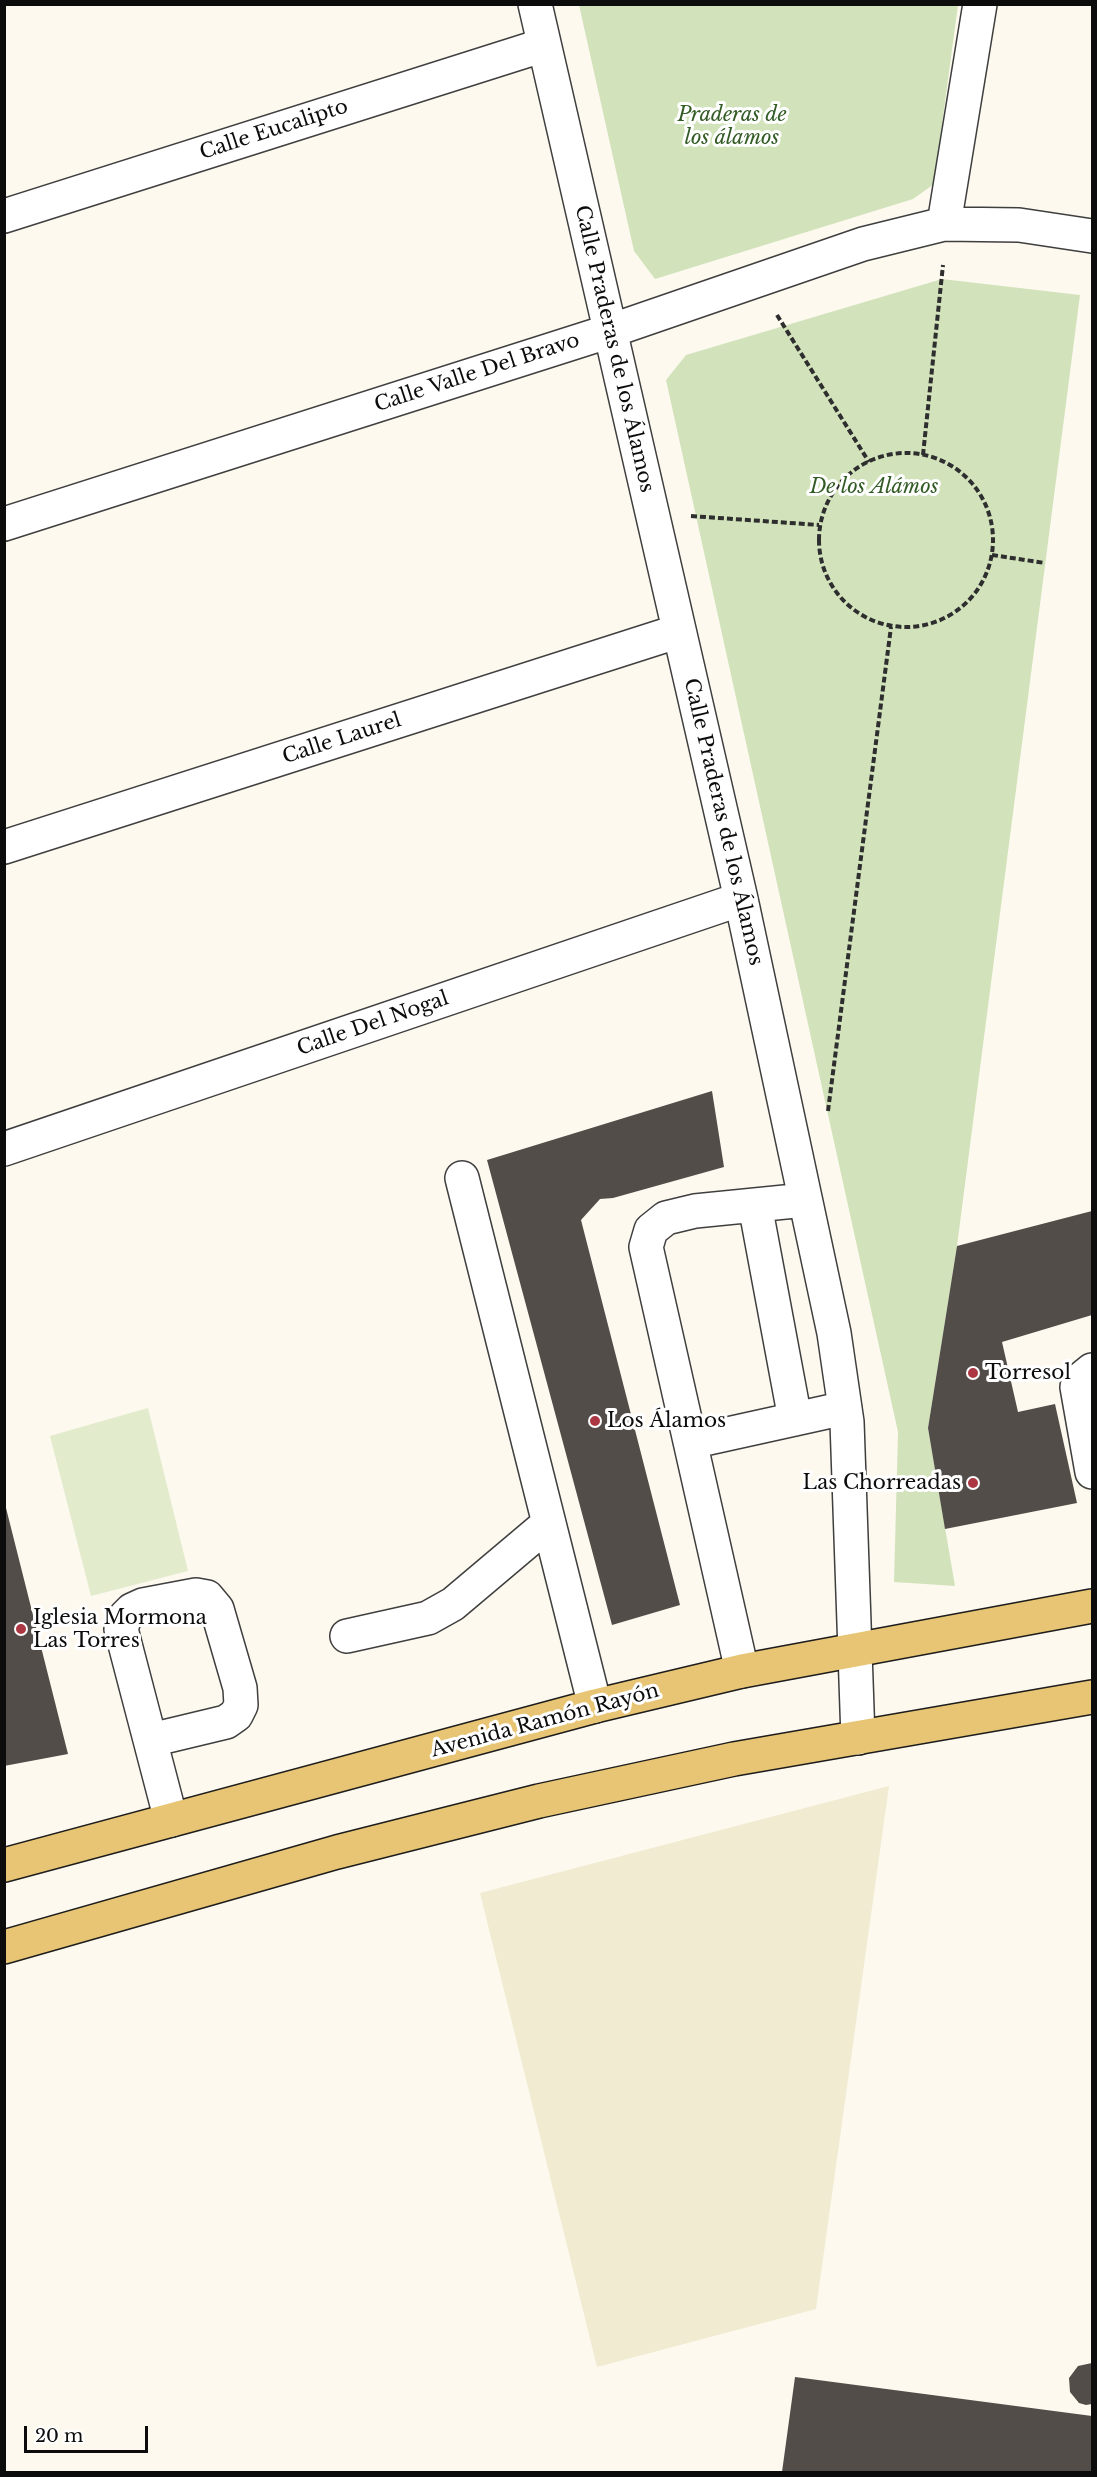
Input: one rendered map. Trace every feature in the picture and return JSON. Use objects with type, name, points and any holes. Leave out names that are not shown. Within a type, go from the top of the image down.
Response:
[{"type":"main road","name":"Avenida Ramón Rayón","points":[[4,1865],[595,1706],[742,1671],[1092,1606]]},
{"type":"main road","points":[[4,1947],[337,1852],[539,1802],[734,1759],[1092,1697]]},
{"type":"street","name":"Calle Praderas de los Álamos","points":[[535,4],[741,898],[834,1333],[845,1408],[858,1738]]},
{"type":"street","points":[[944,224],[980,4]]},
{"type":"street","name":"Calle Eucalipto","points":[[4,216],[544,45]]},
{"type":"street","name":"Calle Valle Del Bravo","points":[[4,524],[610,331],[863,244],[944,224],[1019,225],[1092,236]]},
{"type":"street","name":"Calle Laurel","points":[[4,847],[680,631]]},
{"type":"street","name":"Calle Del Nogal","points":[[4,1149],[741,898]]},
{"type":"street","points":[[462,1178],[595,1706]]},
{"type":"street","points":[[742,1671],[646,1247],[651,1230],[666,1218],[695,1211],[805,1200]]},
{"type":"street","points":[[755,1205],[795,1419]]},
{"type":"street","points":[[1092,1370],[1081,1379],[1077,1387],[1092,1472]]},
{"type":"street","points":[[691,1442],[845,1408]]},
{"type":"street","points":[[346,1636],[428,1618],[453,1604],[549,1523]]},
{"type":"street","points":[[151,1740],[226,1722],[236,1715],[241,1705],[240,1688],[217,1609],[207,1597],[196,1595],[143,1605],[132,1610],[125,1617],[122,1629],[171,1820]]},
{"type":"path","points":[[923,455],[942,279],[944,224]]},
{"type":"path","points":[[756,281],[869,462]]},
{"type":"path","points":[[895,454],[923,455],[948,464],[969,480],[984,502],[992,528],[992,555],[983,581],[967,603],[944,618],[918,627],[891,627],[864,618],[843,601],[827,579],[818,552],[819,525],[829,499],[846,477],[869,462],[895,454]]},
{"type":"path","points":[[652,513],[819,525]]},
{"type":"path","points":[[992,555],[1045,563]]},
{"type":"path","points":[[828,1112],[891,627]]},
{"type":"shaded area","points":[[889,1786],[816,2309],[597,2367],[480,1893]]},
{"type":"green space","name":"Praderas de los álamos","points":[[579,5],[958,5],[934,184],[913,199],[655,279],[634,251]]},
{"type":"green space","name":"De los Alámos","points":[[942,279],[1080,295],[957,1246],[928,1428],[955,1586],[894,1582],[898,1432],[666,380],[686,355]]},
{"type":"green space","points":[[148,1408],[188,1571],[91,1596],[50,1436]]},
{"type":"building","name":"Los Álamos","points":[[712,1091],[724,1167],[613,1198],[600,1199],[581,1220],[680,1605],[612,1625],[487,1160]]},
{"type":"building","name":"Torresol","points":[[1092,1211],[1092,1315],[1002,1342],[1018,1412],[1055,1404],[1077,1503],[945,1529],[928,1428],[957,1246]]},
{"type":"building","name":"Iglesia Mormona Las Torres","points":[[4,1500],[68,1754],[4,1766]]},
{"type":"building","points":[[1092,2363],[1092,2404],[1086,2405],[1079,2403],[1070,2392],[1069,2378],[1078,2366]]},
{"type":"building","points":[[795,2377],[1092,2416],[1092,2472],[782,2472]]},
{"type":"place","name":"Torresol","points":[[973,1373]]},
{"type":"place","name":"Los Álamos","points":[[595,1421]]},
{"type":"place","name":"Las Chorreadas","points":[[973,1483]]},
{"type":"place","name":"Iglesia Mormona Las Torres","points":[[21,1629]]}]
